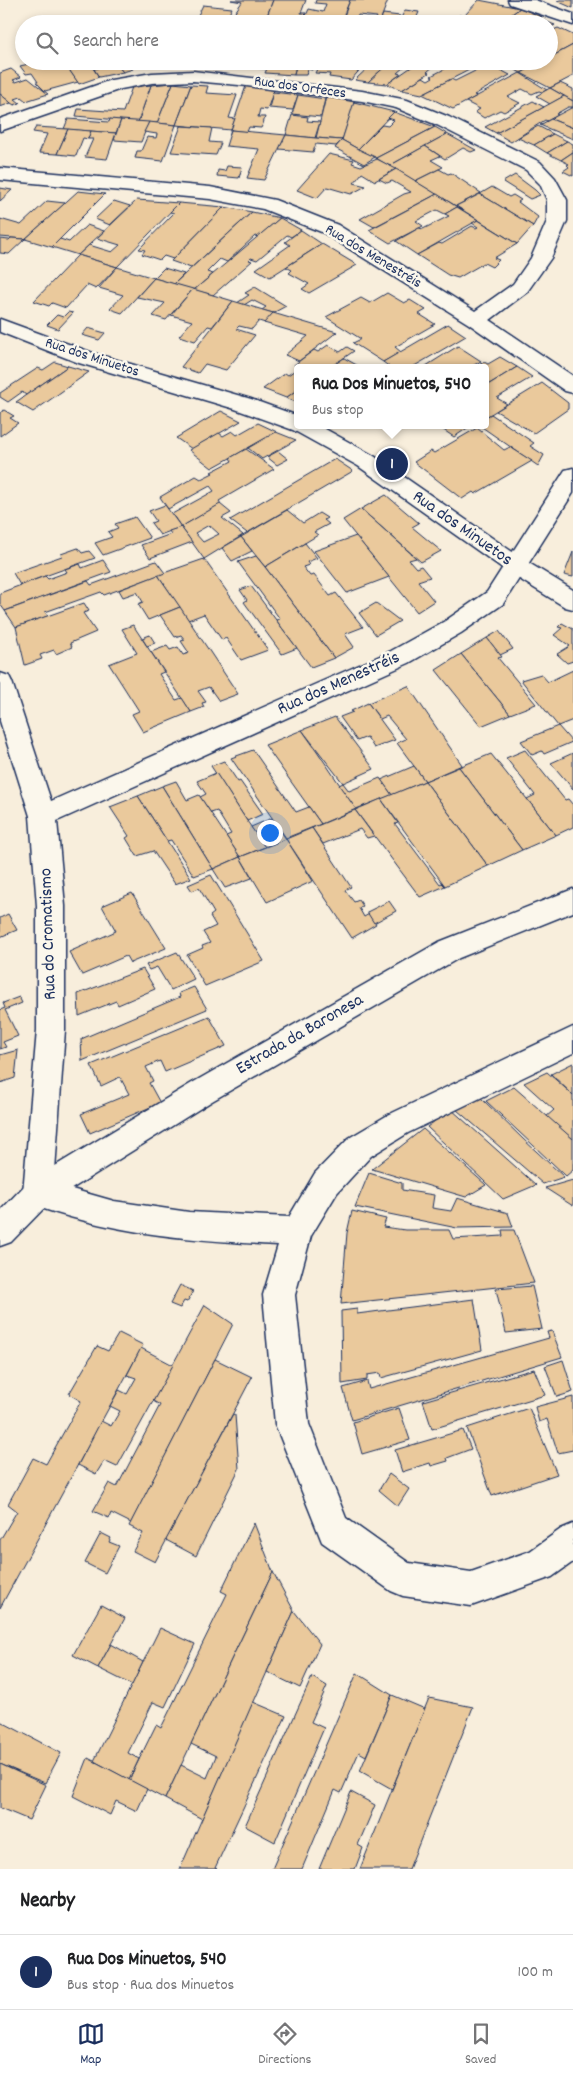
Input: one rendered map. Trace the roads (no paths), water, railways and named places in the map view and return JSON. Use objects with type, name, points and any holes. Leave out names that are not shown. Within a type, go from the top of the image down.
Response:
[{"type":"street","points":[[516,0],[538,6],[573,20]]},
{"type":"street","name":"Rua dos Orfeces","points":[[0,125],[117,84],[152,78],[193,76],[258,82],[362,96],[402,104],[443,120],[533,166],[548,182],[557,200],[557,221],[540,258],[520,288],[476,320]]},
{"type":"street","name":"Rua dos Menestréis","points":[[0,174],[210,193],[268,204],[330,229],[476,320],[573,386]]},
{"type":"street","name":"Rua dos Minuetos","points":[[0,325],[86,358],[243,404],[294,423]]},
{"type":"street","name":"Rua dos Minuetos","points":[[307,429],[366,461],[516,566],[573,600]]},
{"type":"street","name":"Rua dos Menestréis","points":[[43,816],[400,657],[453,627],[495,598],[573,475]]},
{"type":"street","name":"Rua do Cromatismo","points":[[0,682],[43,816],[51,906],[52,1030],[38,1192]]},
{"type":"street","name":"Estrada da Baronesa","points":[[0,1232],[38,1192],[202,1092],[449,950],[573,900]]},
{"type":"street","points":[[573,1040],[398,1124],[360,1147],[326,1182],[297,1232],[279,1295],[292,1424],[334,1530],[404,1579],[471,1589],[540,1565],[573,1540]]},
{"type":"street","points":[[38,1192],[114,1215],[132,1218],[189,1226],[297,1232]]},
{"type":"place","name":"Rua Dos Minuetos, 540","points":[[392,464]]}]
